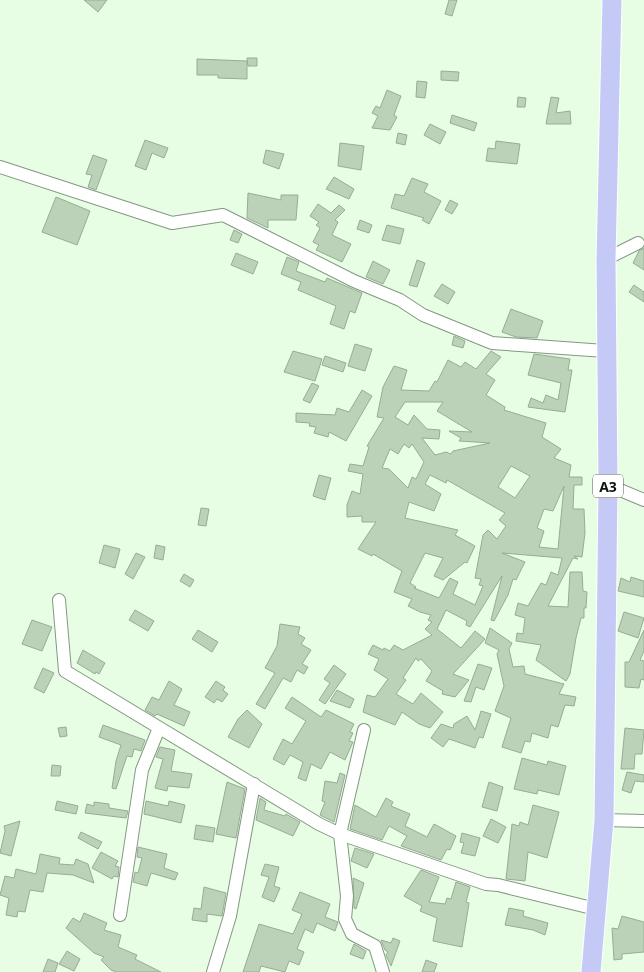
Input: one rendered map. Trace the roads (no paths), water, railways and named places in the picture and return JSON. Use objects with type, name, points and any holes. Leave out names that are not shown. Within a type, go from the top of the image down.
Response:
[{"type":"highway","name":"A3","points":[[591,972],[604,820],[608,485],[606,259],[612,0]]},
{"type":"street","points":[[0,167],[172,223],[223,215],[354,282],[400,300],[424,315],[492,343],[606,351]]},
{"type":"street","points":[[606,259],[638,243]]},
{"type":"street","points":[[608,485],[644,500]]},
{"type":"street","points":[[59,600],[65,671],[319,824],[340,834],[486,884],[498,885],[596,909]]},
{"type":"street","points":[[120,915],[142,770],[159,728]]},
{"type":"street","points":[[364,730],[340,834],[347,896],[346,919],[352,934],[375,946],[383,972]]},
{"type":"street","points":[[213,972],[230,916],[254,784]]},
{"type":"street","points":[[604,820],[644,821]]}]
